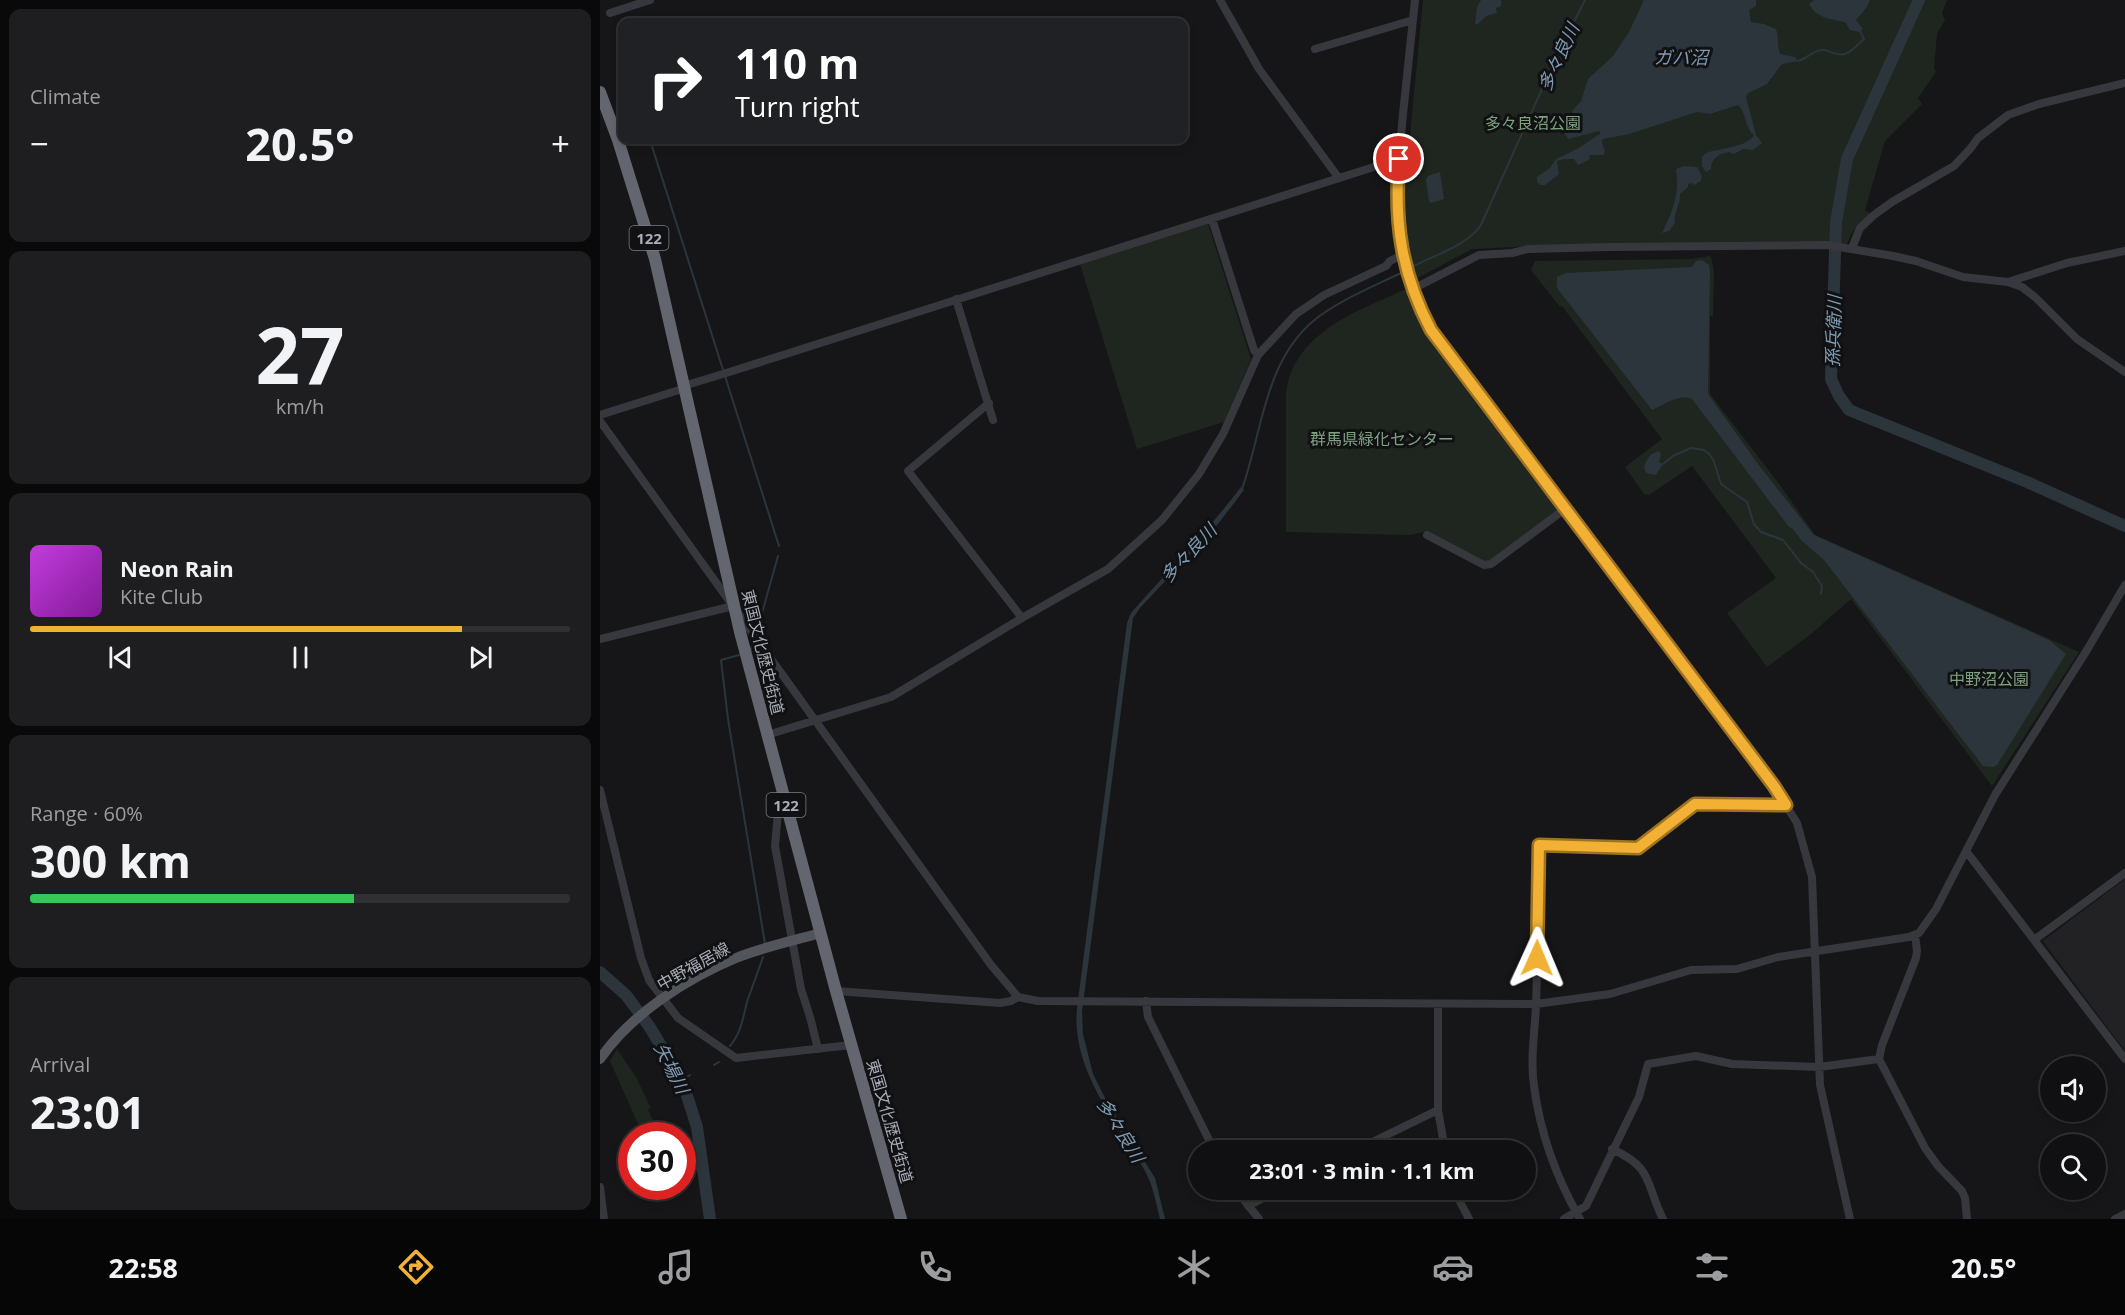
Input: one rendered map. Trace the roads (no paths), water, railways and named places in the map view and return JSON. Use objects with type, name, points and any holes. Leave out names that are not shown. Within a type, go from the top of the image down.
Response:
[{"type":"highway","name":"東国文化歴史街道","points":[[600,92],[618,140]]},
{"type":"highway","name":"東国文化歴史街道","points":[[619,144],[655,260],[734,607],[767,735],[836,991],[901,1219]]},
{"type":"main road","name":"中野福居線","points":[[600,1059],[613,1041],[662,1000],[693,980],[738,957],[820,933]]},
{"type":"street","points":[[610,13],[650,0]]},
{"type":"street","points":[[1220,0],[1259,69],[1338,177]]},
{"type":"street","points":[[1415,0],[1396,203],[1403,257],[1412,285],[1424,316],[1438,341],[1755,760],[1797,823],[1812,877],[1822,1096],[1850,1219]]},
{"type":"street","points":[[1315,50],[1413,20]]},
{"type":"street","points":[[1849,248],[1860,228],[1874,215],[1954,166],[1978,138],[2008,115],[2039,104],[2125,82]]},
{"type":"street","points":[[600,415],[685,388],[690,384],[1399,159]]},
{"type":"street","points":[[1212,219],[1254,350],[1258,355]]},
{"type":"street","points":[[1412,285],[1475,256],[1522,250],[1827,245],[1916,261],[1963,278],[2008,282],[2022,287],[2077,339],[2125,372]]},
{"type":"street","points":[[2008,282],[2046,268],[2125,251]]},
{"type":"street","points":[[767,735],[891,697],[1108,569],[1162,520],[1199,474],[1223,434],[1258,355],[1296,314],[1324,295],[1386,266],[1390,261],[1403,257]]},
{"type":"street","points":[[956,299],[993,420]]},
{"type":"street","points":[[989,403],[908,471],[1022,618]]},
{"type":"street","points":[[600,421],[991,965],[1018,996],[1038,1001],[1536,1004],[1610,994],[1691,970],[1737,969],[1778,957],[1816,953],[1915,935],[1923,928],[1936,909],[1995,795],[2087,650],[2125,585]]},
{"type":"street","points":[[1427,535],[1484,565],[1491,564],[1565,509]]},
{"type":"street","points":[[600,639],[734,607]]},
{"type":"street","points":[[600,790],[641,958],[649,980],[678,1018],[736,1058],[851,1045]]},
{"type":"street","points":[[785,800],[778,812],[775,846],[801,989],[818,1049]]},
{"type":"street","points":[[1578,1216],[1566,1196],[1549,1148],[1534,1088],[1532,1070],[1536,1004],[1539,845],[1638,848],[1695,804],[1786,805]]},
{"type":"street","points":[[1966,850],[2125,1059]]},
{"type":"street","points":[[2034,940],[2125,873]]},
{"type":"street","points":[[1915,935],[1916,958],[1882,1045],[1879,1059],[1925,1148],[1938,1166],[1962,1191],[1967,1219]]},
{"type":"street","points":[[836,991],[1000,1003],[1011,1001],[1018,996]]},
{"type":"street","points":[[1146,1001],[1148,1017],[1209,1140]]},
{"type":"street","points":[[1438,1004],[1438,1110],[1443,1140]]},
{"type":"street","points":[[1563,1219],[1578,1216],[1586,1206],[1639,1097],[1648,1064],[1696,1056],[1732,1064],[1819,1067],[1879,1059]]},
{"type":"street","points":[[1376,1140],[1438,1110]]},
{"type":"street","points":[[1612,1149],[1630,1157],[1644,1171],[1663,1219]]},
{"type":"street","points":[[600,1187],[604,1219]]},
{"type":"street","points":[[1244,1200],[1260,1219]]},
{"type":"street","points":[[1248,1206],[1260,1200]]},
{"type":"street","points":[[1459,1200],[1469,1219]]},
{"type":"street","points":[[2115,1219],[2125,1214]]},
{"type":"water","points":[[1481,0],[1501,0],[1501,6],[1496,8],[1497,13],[1486,16],[1475,24],[1477,7]]},
{"type":"water","name":"ガバ沼","points":[[1644,0],[1756,0],[1756,6],[1749,10],[1751,22],[1776,29],[1780,54],[1795,57],[1798,61],[1782,64],[1767,84],[1748,93],[1746,97],[1756,135],[1762,143],[1753,150],[1743,149],[1734,154],[1729,152],[1718,156],[1712,162],[1711,169],[1706,172],[1702,166],[1702,157],[1706,153],[1745,143],[1754,135],[1738,105],[1710,114],[1697,112],[1629,134],[1603,139],[1605,152],[1603,155],[1590,155],[1589,160],[1578,165],[1574,159],[1557,161],[1559,174],[1545,185],[1541,185],[1537,182],[1537,177],[1550,168],[1556,159],[1579,148],[1601,133],[1599,131],[1568,139],[1563,131],[1568,126],[1573,110],[1581,101],[1588,79],[1613,56],[1629,32]]},
{"type":"water","points":[[1814,0],[1870,0],[1856,20],[1863,29],[1859,32],[1850,30],[1845,22],[1820,15],[1809,4]]},
{"type":"water","points":[[1684,166],[1697,167],[1702,176],[1701,181],[1694,185],[1688,184],[1688,187],[1680,194],[1675,223],[1669,231],[1662,233],[1675,202],[1676,169]]},
{"type":"water","points":[[1440,172],[1444,199],[1431,203],[1426,180],[1428,176]]},
{"type":"water","name":"中野沼公園","points":[[1702,260],[1709,265],[1710,271],[1708,394],[1758,464],[1814,535],[2049,640],[2066,654],[1997,765],[1983,766],[1824,560],[1789,527],[1692,399],[1682,397],[1652,410],[1557,288],[1557,277],[1566,273],[1692,267],[1696,261]]},
{"type":"water","points":[[1659,451],[1661,454],[1659,462],[1663,464],[1656,475],[1646,473],[1644,467],[1648,459],[1653,453]]},
{"type":"water","points":[[1241,487],[1244,490],[1218,524],[1133,618],[1082,1012],[1083,1034],[1093,1074],[1105,1098],[1155,1178],[1165,1219],[1160,1219],[1147,1175],[1099,1096],[1084,1063],[1079,1045],[1077,1008],[1127,623],[1131,613],[1201,536]]},
{"type":"waterway","name":"多々良川","points":[[1410,268],[1458,245],[1481,225],[1555,60],[1585,0]]},
{"type":"waterway","name":"孫兵衛川","points":[[1919,0],[1847,159],[1836,222],[1831,379],[1849,410],[2027,482],[2125,526]]},
{"type":"waterway","points":[[1798,61],[1822,50],[1836,54],[1849,52],[1864,39],[1859,29]]},
{"type":"waterway","points":[[651,144],[779,546]]},
{"type":"waterway","name":"多々良川","points":[[1242,489],[1266,400],[1284,358],[1296,339],[1312,322],[1333,307],[1405,271]]},
{"type":"waterway","points":[[1663,464],[1673,456],[1691,448],[1704,450],[1709,454],[1713,459],[1721,484],[1747,502],[1754,524],[1761,532],[1783,540],[1801,563],[1813,572],[1822,586],[1821,594]]},
{"type":"waterway","points":[[757,631],[778,556]]},
{"type":"waterway","points":[[750,651],[754,643]]},
{"type":"waterway","points":[[739,655],[721,660],[728,719],[765,944]]},
{"type":"waterway","points":[[730,1046],[739,1031],[763,957]]},
{"type":"waterway","name":"矢場川","points":[[600,972],[626,995],[649,1026],[682,1080],[697,1127],[710,1219]]},
{"type":"waterway","points":[[714,1065],[719,1062]]},
{"type":"waterway","points":[[682,1080],[690,1075]]},
{"type":"park label","name":"多々良沼公園","points":[[1533,123]]},
{"type":"park label","name":"群馬県緑化センター","points":[[1382,439]]}]
